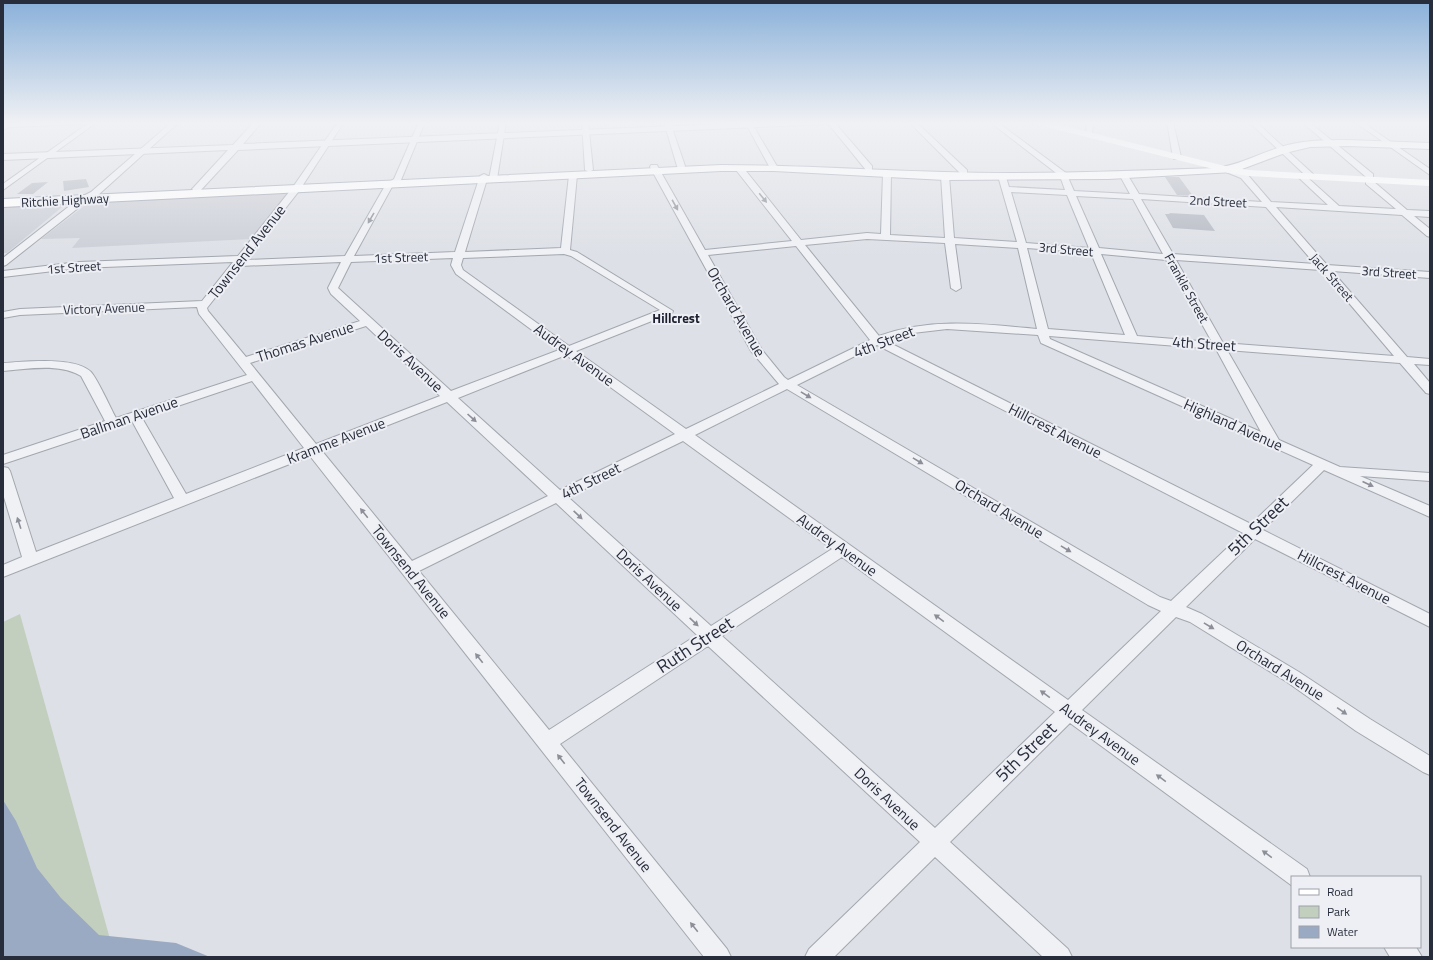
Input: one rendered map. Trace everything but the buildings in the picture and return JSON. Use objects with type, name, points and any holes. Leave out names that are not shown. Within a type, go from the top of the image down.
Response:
[{"type":"main road","name":"Ritchie Highway","points":[[488,177],[573,175],[674,167]]},
{"type":"main road","name":"Ritchie Highway","points":[[3,198],[89,196],[298,187],[589,170],[759,167]]},
{"type":"main road","name":"Ritchie Highway","points":[[786,167],[945,176],[1002,176],[1231,168]]},
{"type":"main road","name":"Ritchie Highway","points":[[811,167],[964,172],[1123,174],[1231,168]]},
{"type":"main road","points":[[1212,167],[1216,168]]},
{"type":"main road","points":[[1231,168],[1238,167]]},
{"type":"main road","points":[[1231,168],[1249,173],[1430,183]]},
{"type":"main road","name":"Ritchie Highway","points":[[3,203],[197,189],[298,187]]},
{"type":"street","points":[[3,188],[32,167]]},
{"type":"street","points":[[3,263],[124,167]]},
{"type":"street","points":[[197,189],[217,167]]},
{"type":"street","name":"Townsend Avenue","points":[[311,167],[298,187],[202,308],[203,312],[719,957]]},
{"type":"street","name":"Doris Avenue","points":[[401,167],[394,182],[347,259],[332,288],[335,292],[1060,957]]},
{"type":"street","name":"Audrey Avenue","points":[[491,167],[459,255],[456,265],[459,272],[1297,876]]},
{"type":"street","points":[[959,167],[964,172]]},
{"type":"street","points":[[1052,167],[1060,173],[1070,193],[1132,338]]},
{"type":"street","points":[[1297,167],[1336,208]]},
{"type":"street","points":[[1359,167],[1370,176],[1369,182],[1430,234]]},
{"type":"street","points":[[1421,167],[1430,173]]},
{"type":"street","name":"Hillcrest Avenue","points":[[739,168],[877,341],[1430,621]]},
{"type":"street","name":"Jack Street","points":[[1231,168],[1244,176],[1430,390]]},
{"type":"street","name":"Orchard Avenue","points":[[655,169],[757,351],[780,380],[1154,601],[1196,618],[1293,677],[1363,725],[1430,766]]},
{"type":"street","points":[[885,236],[887,173]]},
{"type":"street","name":"Frankle Street","points":[[1123,174],[1274,443]]},
{"type":"street","points":[[565,251],[573,175]]},
{"type":"street","points":[[945,176],[952,267],[956,288]]},
{"type":"street","points":[[1002,176],[1022,245],[1042,331]]},
{"type":"street","name":"2nd Street","points":[[1006,189],[1430,214]]},
{"type":"street","name":"3rd Street","points":[[702,253],[867,236],[885,236],[1430,275]]},
{"type":"street","name":"1st Street","points":[[3,274],[79,265],[347,259],[565,251]]},
{"type":"street","name":"Kramme Avenue","points":[[3,571],[668,311],[574,254],[565,251]]},
{"type":"street","name":"Victory Avenue","points":[[3,315],[20,312],[205,304]]},
{"type":"street","name":"Thomas Avenue","points":[[243,362],[367,322]]},
{"type":"street","name":"4th Street","points":[[409,569],[877,341],[908,330],[935,326],[1042,331],[1430,362]]},
{"type":"street","name":"Highland Avenue","points":[[1042,331],[1045,341],[1430,512]]},
{"type":"street","points":[[3,367],[65,365],[81,370],[86,374],[113,424]]},
{"type":"street","name":"Ballman Avenue","points":[[3,460],[254,376]]},
{"type":"street","points":[[135,416],[183,501]]},
{"type":"street","points":[[1327,466],[1430,477]]},
{"type":"street","name":"5th Street","points":[[816,957],[1253,532],[1327,466]]},
{"type":"street","points":[[3,471],[31,560]]},
{"type":"street","name":"Ruth Street","points":[[547,742],[843,548]]},
{"type":"street","points":[[1397,948],[1410,957]]},
{"type":"shaded area","points":[[291,191],[251,239],[72,248],[80,238],[41,239],[92,200]]},
{"type":"shaded area","points":[[68,202],[7,253],[3,253],[3,205]]},
{"type":"green space","points":[[20,614],[115,957],[3,957],[3,622]]},
{"type":"water","points":[[3,800],[16,821],[37,868],[61,898],[99,935],[176,943],[210,957],[3,957]]},
{"type":"district","name":"Hillcrest","points":[[676,318]]}]
